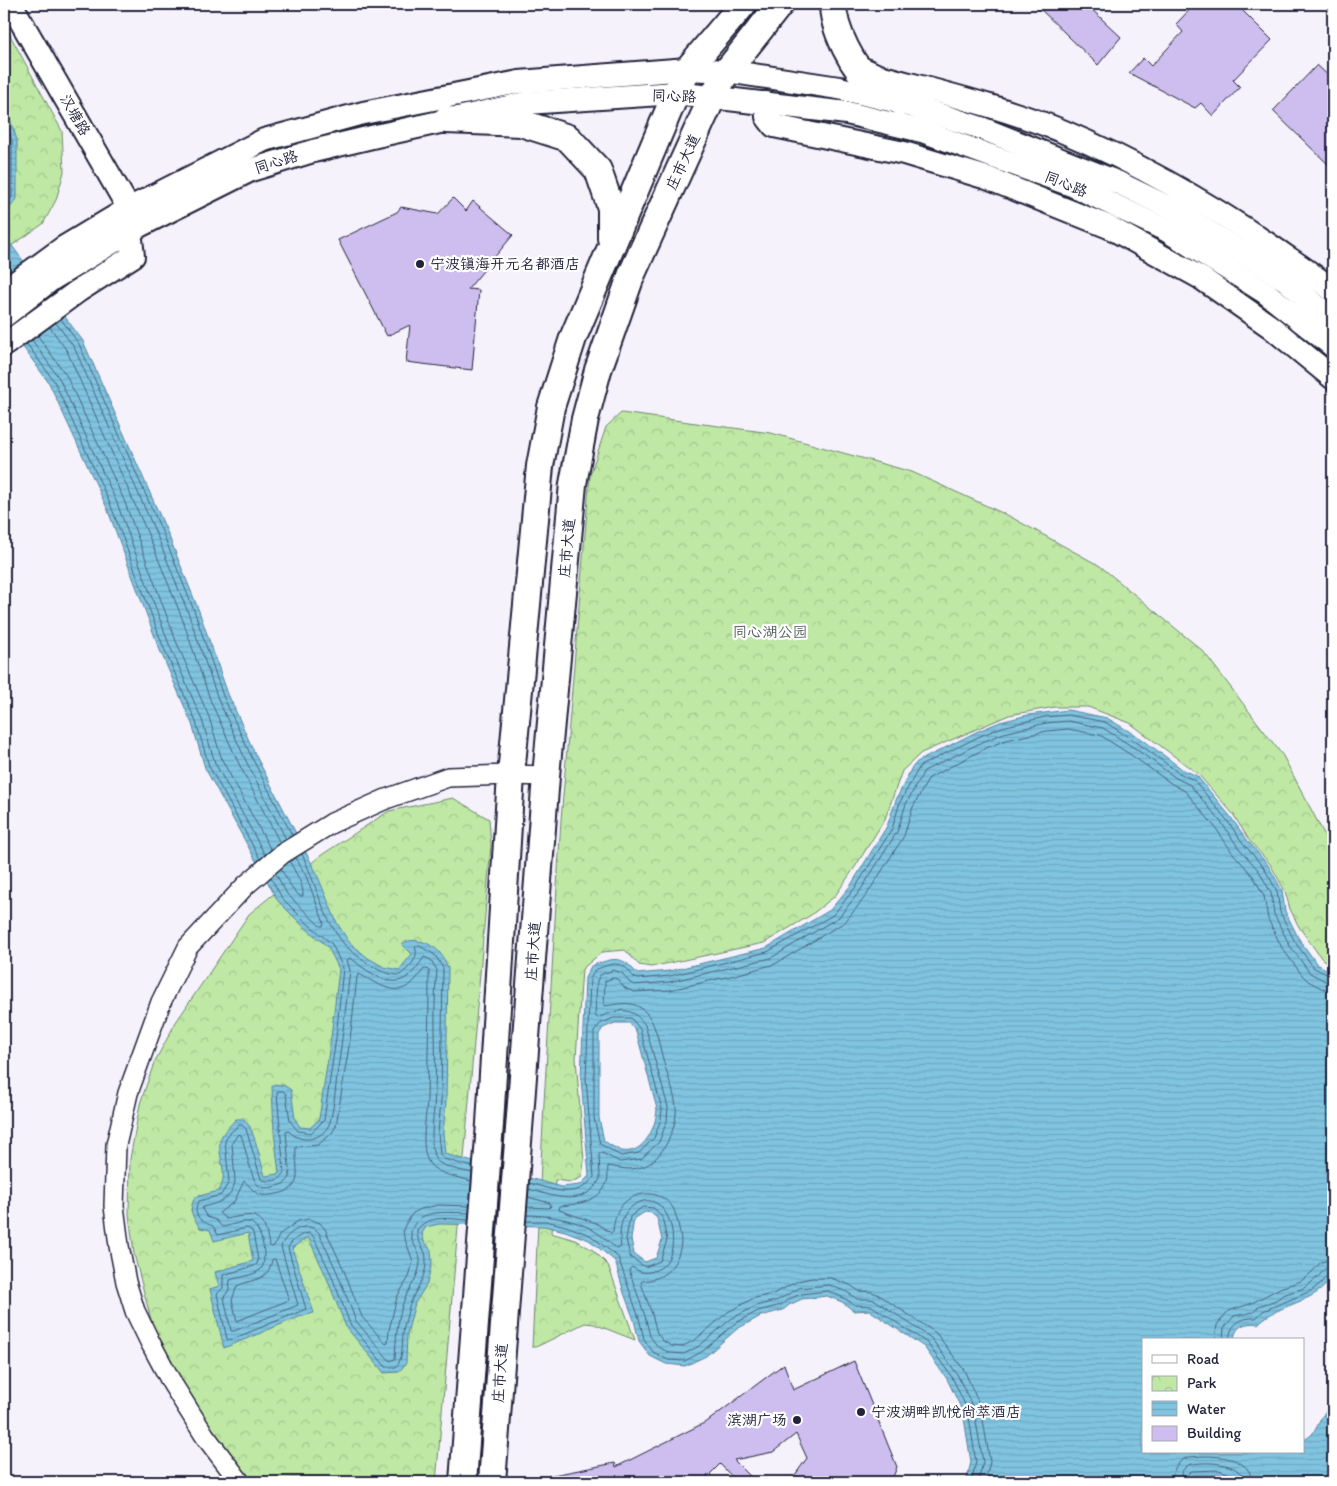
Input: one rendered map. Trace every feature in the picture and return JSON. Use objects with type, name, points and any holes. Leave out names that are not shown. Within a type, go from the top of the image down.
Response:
[{"type":"main road","points":[[511,775],[540,466],[551,407],[573,338],[676,93],[688,68],[743,4]]},
{"type":"main road","name":"庄市大道","points":[[492,1482],[546,776],[573,484],[585,419],[598,370],[631,276],[712,98],[727,72],[780,4]]},
{"type":"main road","points":[[833,4],[833,15],[840,38],[857,66],[872,84],[903,103]]},
{"type":"main road","points":[[446,120],[521,123],[568,138],[598,170],[611,208],[612,246]]},
{"type":"main road","name":"庄市大道","points":[[463,1482],[490,1124],[511,775]]},
{"type":"street","name":"汉塘路","points":[[11,4],[132,222]]},
{"type":"street","points":[[857,66],[876,75],[996,109],[1061,131],[1203,201],[1264,241],[1333,291]]},
{"type":"street","name":"同心路","points":[[4,316],[132,222],[264,140],[363,113],[519,82],[688,68],[839,88],[903,103],[1018,142],[1119,183],[1174,210],[1286,280],[1333,320]]},
{"type":"street","name":"同心路","points":[[4,291],[63,248],[132,222],[251,170],[313,151],[526,103],[676,93],[847,113],[922,131],[1074,186],[1166,230],[1266,293],[1333,346]]},
{"type":"street","points":[[766,103],[767,117],[774,126],[904,153],[987,178],[1109,227],[1201,278],[1271,327],[1333,378]]},
{"type":"street","points":[[4,345],[78,292],[133,256],[132,222]]},
{"type":"street","points":[[240,1482],[205,1436],[150,1342],[129,1292],[119,1246],[114,1206],[116,1144],[128,1093],[158,1011],[188,947],[246,885],[282,854],[332,823],[386,799],[448,777],[546,776]]},
{"type":"green space","points":[[4,24],[62,131],[64,172],[56,200],[43,224],[4,251]]},
{"type":"green space","name":"同心湖公园","points":[[621,413],[771,433],[912,472],[1009,516],[1100,566],[1203,651],[1283,756],[1333,851],[1333,966],[1322,959],[1299,927],[1290,909],[1285,891],[1270,864],[1249,840],[1233,814],[1198,774],[1130,723],[1088,707],[1055,707],[1009,715],[921,753],[902,771],[885,819],[855,867],[835,896],[811,915],[764,943],[651,967],[639,965],[625,950],[602,952],[582,969],[576,1058],[584,1161],[582,1177],[571,1182],[555,1180],[551,1233],[575,1240],[593,1250],[608,1265],[635,1340],[594,1324],[585,1323],[536,1347],[532,1347],[561,820],[590,475],[606,427]]},
{"type":"green space","points":[[453,798],[489,819],[491,846],[436,1482],[244,1482],[211,1436],[154,1331],[134,1254],[129,1214],[130,1159],[140,1104],[154,1063],[176,1022],[249,914],[320,856],[389,811]]},
{"type":"water","points":[[4,101],[17,140],[17,199],[4,215]]},
{"type":"water","points":[[4,235],[83,341],[168,534],[199,611],[228,694],[256,756],[316,872],[337,923],[349,942],[368,958],[384,967],[399,970],[412,954],[402,944],[417,941],[437,949],[448,968],[446,1102],[443,1133],[445,1154],[561,1187],[580,1185],[589,1176],[581,1079],[585,978],[591,966],[605,961],[617,960],[627,963],[637,974],[669,971],[766,948],[830,910],[851,885],[887,826],[896,800],[911,769],[917,762],[976,732],[1000,722],[1028,715],[1068,710],[1107,718],[1142,739],[1182,769],[1197,776],[1268,865],[1282,890],[1285,911],[1299,939],[1317,964],[1333,973],[1333,1271],[1328,1282],[1321,1290],[1277,1311],[1258,1324],[1245,1324],[1236,1331],[1234,1338],[1142,1338],[1142,1454],[1304,1454],[1304,1440],[1313,1433],[1324,1413],[1333,1402],[1333,1475],[1292,1482],[1238,1482],[1218,1475],[1193,1475],[1190,1482],[966,1482],[971,1462],[963,1412],[947,1379],[924,1347],[869,1310],[854,1311],[842,1302],[827,1296],[802,1299],[783,1310],[761,1316],[737,1329],[706,1356],[685,1366],[666,1364],[650,1356],[639,1341],[615,1261],[589,1240],[544,1226],[439,1224],[426,1227],[422,1233],[424,1241],[431,1250],[432,1262],[427,1284],[415,1303],[407,1334],[406,1363],[399,1372],[384,1373],[346,1327],[308,1237],[292,1248],[314,1313],[299,1317],[224,1348],[210,1289],[219,1286],[215,1272],[253,1261],[248,1233],[214,1241],[210,1230],[200,1228],[195,1220],[191,1210],[193,1202],[195,1197],[219,1191],[223,1178],[220,1141],[224,1132],[236,1119],[244,1119],[250,1127],[265,1176],[279,1174],[274,1132],[272,1087],[274,1084],[285,1086],[291,1090],[295,1119],[300,1127],[310,1128],[319,1119],[339,969],[328,947],[278,901],[205,768],[192,724],[159,648],[107,508],[49,383],[4,321]],"holes":[[[615,1023],[629,1023],[636,1031],[657,1109],[654,1124],[647,1138],[637,1149],[622,1151],[604,1141],[599,1118],[599,1034],[603,1028]],[[645,1212],[651,1213],[657,1218],[662,1240],[656,1258],[645,1262],[634,1254],[631,1239],[634,1219]]]},
{"type":"building","points":[[1035,4],[1086,4],[1121,37],[1098,65]]},
{"type":"building","points":[[1195,4],[1236,4],[1272,40],[1233,80],[1240,87],[1213,116],[1201,103],[1195,108],[1129,73],[1143,58],[1151,66],[1183,32],[1176,24]]},
{"type":"building","points":[[1317,65],[1333,80],[1333,169],[1273,111]]},
{"type":"building","name":"宁波镇海开元名都酒店","points":[[453,198],[466,211],[473,201],[513,235],[468,289],[479,290],[472,370],[406,362],[410,325],[387,336],[338,240],[397,212],[401,207],[438,214]]},
{"type":"building","name":"滨湖广场","points":[[854,1361],[897,1467],[891,1482],[790,1482],[807,1458],[796,1434],[773,1452],[734,1460],[756,1482],[737,1482],[720,1464],[702,1482],[548,1482],[548,1476],[615,1463],[616,1467],[708,1421],[784,1364],[793,1390]]},
{"type":"place","name":"宁波镇海开元名都酒店","points":[[420,264]]},
{"type":"place","name":"宁波湖畔凯悦尚萃酒店","points":[[861,1412]]},
{"type":"place","name":"滨湖广场","points":[[797,1420]]}]
